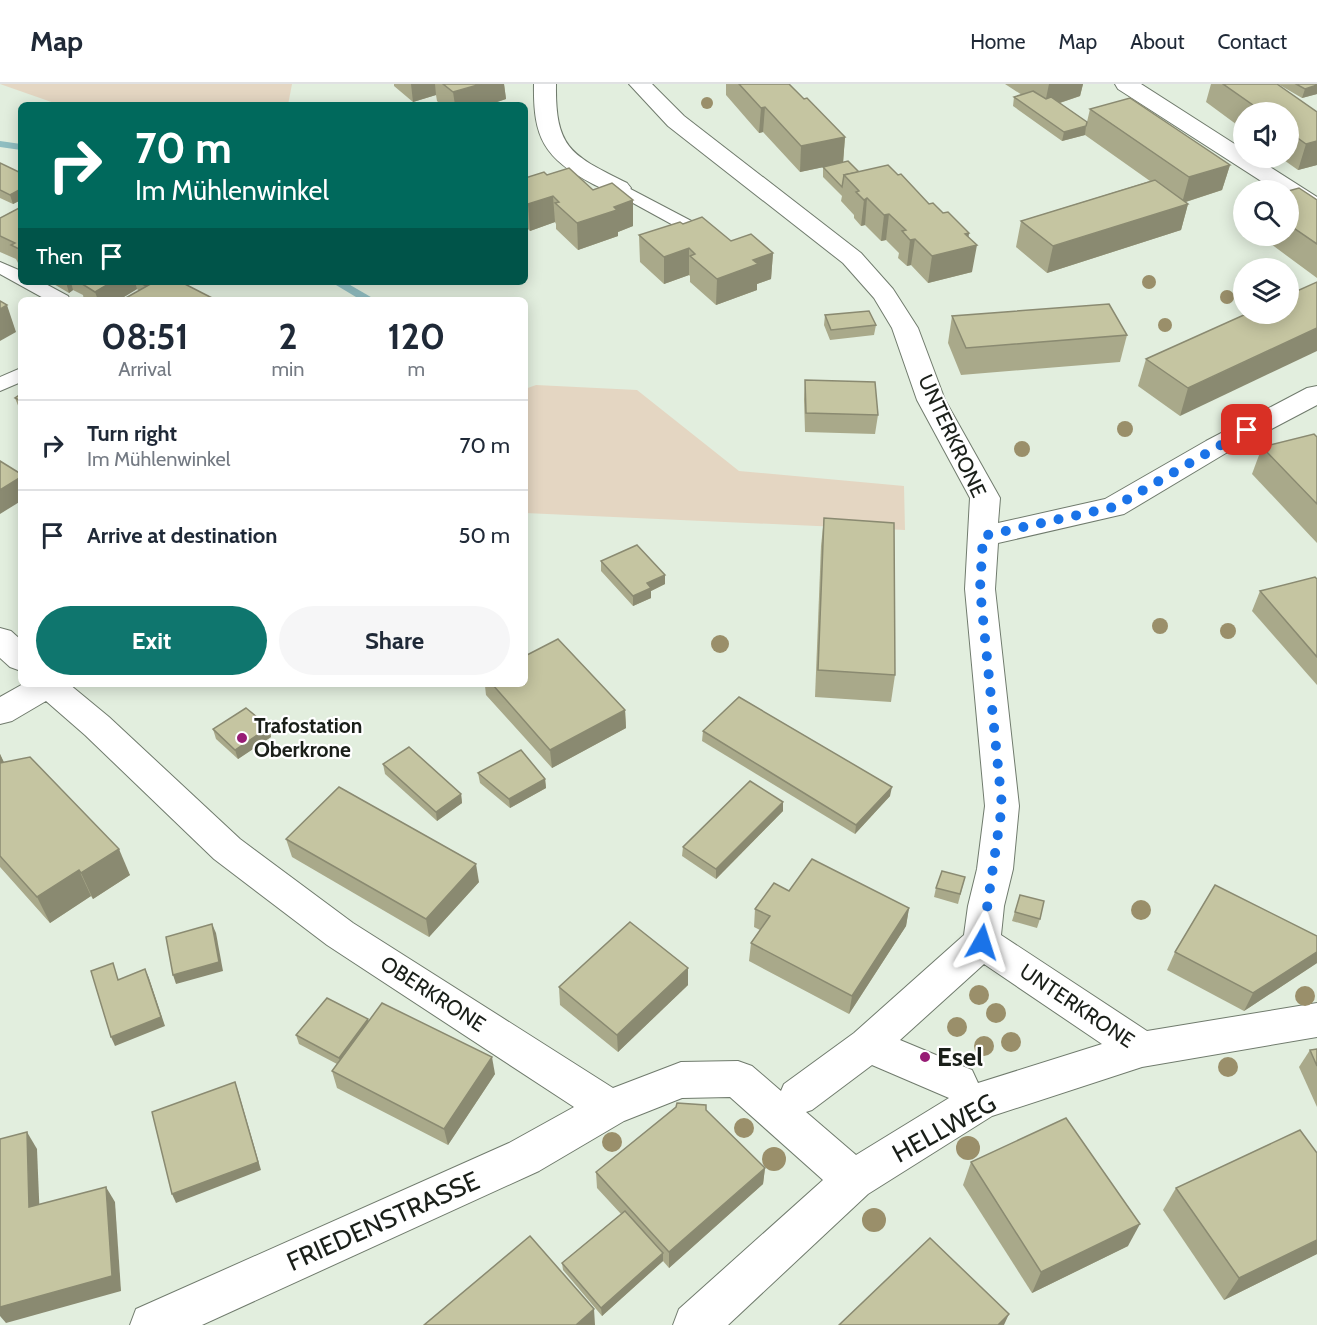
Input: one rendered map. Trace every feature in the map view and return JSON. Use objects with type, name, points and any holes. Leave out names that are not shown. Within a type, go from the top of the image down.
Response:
[{"type":"street","points":[[545,84],[547,126],[554,141],[574,164],[619,188]]},
{"type":"street","name":"UNTERKRONE","points":[[640,84],[676,122],[852,258],[884,294],[905,328],[931,399],[985,498],[980,589],[1002,806],[982,942],[1142,1049]]},
{"type":"street","points":[[1126,84],[1317,207]]},
{"type":"street","points":[[983,536],[1114,507],[1216,447],[1317,394]]},
{"type":"street","points":[[0,639],[18,656]]},
{"type":"street","points":[[0,712],[43,687]]},
{"type":"street","name":"OBERKRONE","points":[[52,687],[97,726],[227,849],[340,934],[610,1108]]},
{"type":"street","points":[[798,1097],[868,1044],[982,942]]},
{"type":"street","name":"HELLWEG","points":[[695,1325],[853,1180],[980,1101],[1142,1049],[1317,1020]]},
{"type":"street","points":[[868,1044],[958,1083]]},
{"type":"street","points":[[610,1108],[681,1080],[738,1079],[853,1180]]},
{"type":"street","name":"FRIEDENSTRASSE","points":[[152,1325],[524,1157],[610,1108]]},
{"type":"lane","points":[[619,188],[703,232],[730,252]]},
{"type":"lane","points":[[0,267],[18,276]]},
{"type":"lane","points":[[34,285],[56,297]]},
{"type":"lane","points":[[0,385],[18,376]]},
{"type":"shaded area","points":[[0,84],[292,84],[289,102],[51,102]]},
{"type":"shaded area","points":[[536,385],[637,390],[739,471],[904,486],[905,530],[528,513],[528,388]]},
{"type":"building","points":[[443,84],[481,84],[453,92]]},
{"type":"building","points":[[739,84],[789,84],[804,99],[807,98],[845,137],[801,146],[765,107],[761,108]]},
{"type":"building","points":[[1223,84],[1277,84],[1317,112],[1317,141],[1306,144],[1299,139],[1299,102],[1249,102]]},
{"type":"building","points":[[1296,84],[1317,84],[1317,85],[1305,89]]},
{"type":"building","points":[[1033,91],[1046,99],[1051,97],[1087,122],[1086,126],[1064,132],[1014,97]]},
{"type":"building","points":[[1130,98],[1230,165],[1189,177],[1090,109]]},
{"type":"building","points":[[848,161],[859,172],[844,175],[842,187],[823,167]]},
{"type":"building","points":[[0,163],[18,172],[18,191],[10,195],[0,190]]},
{"type":"building","points":[[888,165],[898,175],[901,174],[929,204],[933,203],[943,213],[948,212],[969,233],[965,234],[977,245],[932,256],[915,239],[910,240],[902,231],[906,230],[889,214],[884,215],[867,198],[864,200],[844,175]]},
{"type":"building","points":[[569,168],[593,190],[612,183],[633,200],[614,207],[617,210],[577,223],[555,203],[559,202],[553,196],[528,204],[528,177],[544,172],[547,175]]},
{"type":"building","points":[[1155,180],[1188,204],[1053,246],[1021,221]]},
{"type":"building","points":[[1299,188],[1317,200],[1317,244],[1299,232]]},
{"type":"building","points":[[18,209],[18,248],[11,245],[15,243],[0,236],[0,218]]},
{"type":"building","points":[[702,217],[731,241],[751,234],[773,253],[753,260],[758,264],[717,279],[690,256],[695,254],[689,248],[664,257],[639,235]]},
{"type":"building","points":[[1317,282],[1317,328],[1188,388],[1146,359],[1233,320],[1233,324],[1299,324],[1299,290]]},
{"type":"building","points":[[84,285],[107,285],[95,292]]},
{"type":"building","points":[[149,285],[187,285],[210,297],[127,297]]},
{"type":"building","points":[[0,301],[7,305],[0,309]]},
{"type":"building","points":[[1109,304],[1127,335],[966,348],[952,316]]},
{"type":"building","points":[[869,311],[876,325],[831,330],[825,315]]},
{"type":"building","points":[[805,380],[875,382],[878,415],[806,413]]},
{"type":"building","points":[[1314,434],[1317,437],[1317,504],[1262,447]]},
{"type":"building","points":[[0,461],[18,472],[18,479],[0,490]]},
{"type":"building","points":[[824,518],[894,523],[895,675],[818,670]]},
{"type":"building","points":[[637,545],[665,575],[647,583],[651,588],[633,596],[601,561]]},
{"type":"building","points":[[1315,577],[1317,579],[1317,657],[1260,591]]},
{"type":"building","points":[[558,639],[625,710],[550,750],[495,687],[528,687],[528,654]]},
{"type":"building","points":[[739,697],[892,787],[856,825],[703,731]]},
{"type":"building","points":[[246,708],[269,727],[235,750],[213,729]]},
{"type":"building","points":[[409,747],[461,794],[436,812],[383,764]]},
{"type":"building","points":[[521,750],[545,779],[509,799],[478,773]]},
{"type":"building","points":[[30,757],[119,849],[81,873],[79,870],[37,897],[0,856],[0,763]]},
{"type":"building","points":[[750,781],[783,802],[716,869],[683,847]]},
{"type":"building","points":[[339,787],[476,864],[426,919],[286,839]]},
{"type":"building","points":[[812,859],[909,908],[852,996],[751,943],[770,916],[755,909],[774,883],[789,891]]},
{"type":"building","points":[[942,871],[965,877],[960,894],[936,888]]},
{"type":"building","points":[[1215,885],[1317,936],[1317,952],[1253,993],[1175,952]]},
{"type":"building","points":[[1020,895],[1044,901],[1040,919],[1015,912]]},
{"type":"building","points":[[630,922],[688,968],[617,1035],[559,987]]},
{"type":"building","points":[[212,924],[219,962],[173,975],[166,937]]},
{"type":"building","points":[[113,963],[118,980],[145,969],[161,1017],[111,1037],[91,971]]},
{"type":"building","points":[[327,998],[368,1019],[339,1058],[296,1035]]},
{"type":"building","points":[[382,1003],[492,1057],[444,1129],[332,1071]]},
{"type":"building","points":[[1317,1049],[1317,1066],[1310,1050]]},
{"type":"building","points":[[235,1082],[258,1162],[172,1194],[152,1112]]},
{"type":"building","points":[[677,1103],[706,1105],[706,1110],[765,1168],[669,1252],[596,1172],[676,1107]]},
{"type":"building","points":[[1066,1118],[1140,1224],[1041,1272],[971,1162]]},
{"type":"building","points":[[1300,1130],[1317,1153],[1317,1240],[1239,1278],[1176,1188]]},
{"type":"building","points":[[27,1132],[29,1207],[106,1187],[112,1276],[0,1307],[0,1139]]},
{"type":"building","points":[[625,1211],[663,1253],[601,1308],[562,1263]]},
{"type":"building","points":[[530,1236],[594,1309],[576,1325],[424,1325]]},
{"type":"building","points":[[930,1238],[1009,1314],[998,1325],[839,1325]]},
{"type":"waterway","points":[[0,144],[18,147]]},
{"type":"waterway","points":[[342,285],[364,297]]},
{"type":"place","name":"Trafostation Oberkrone","points":[[242,738]]},
{"type":"place","name":"Esel","points":[[925,1057]]},
{"type":"route","points":[[982,942],[986,906],[995,869],[1002,806],[980,589],[983,536],[1114,507],[1247,430]]}]
